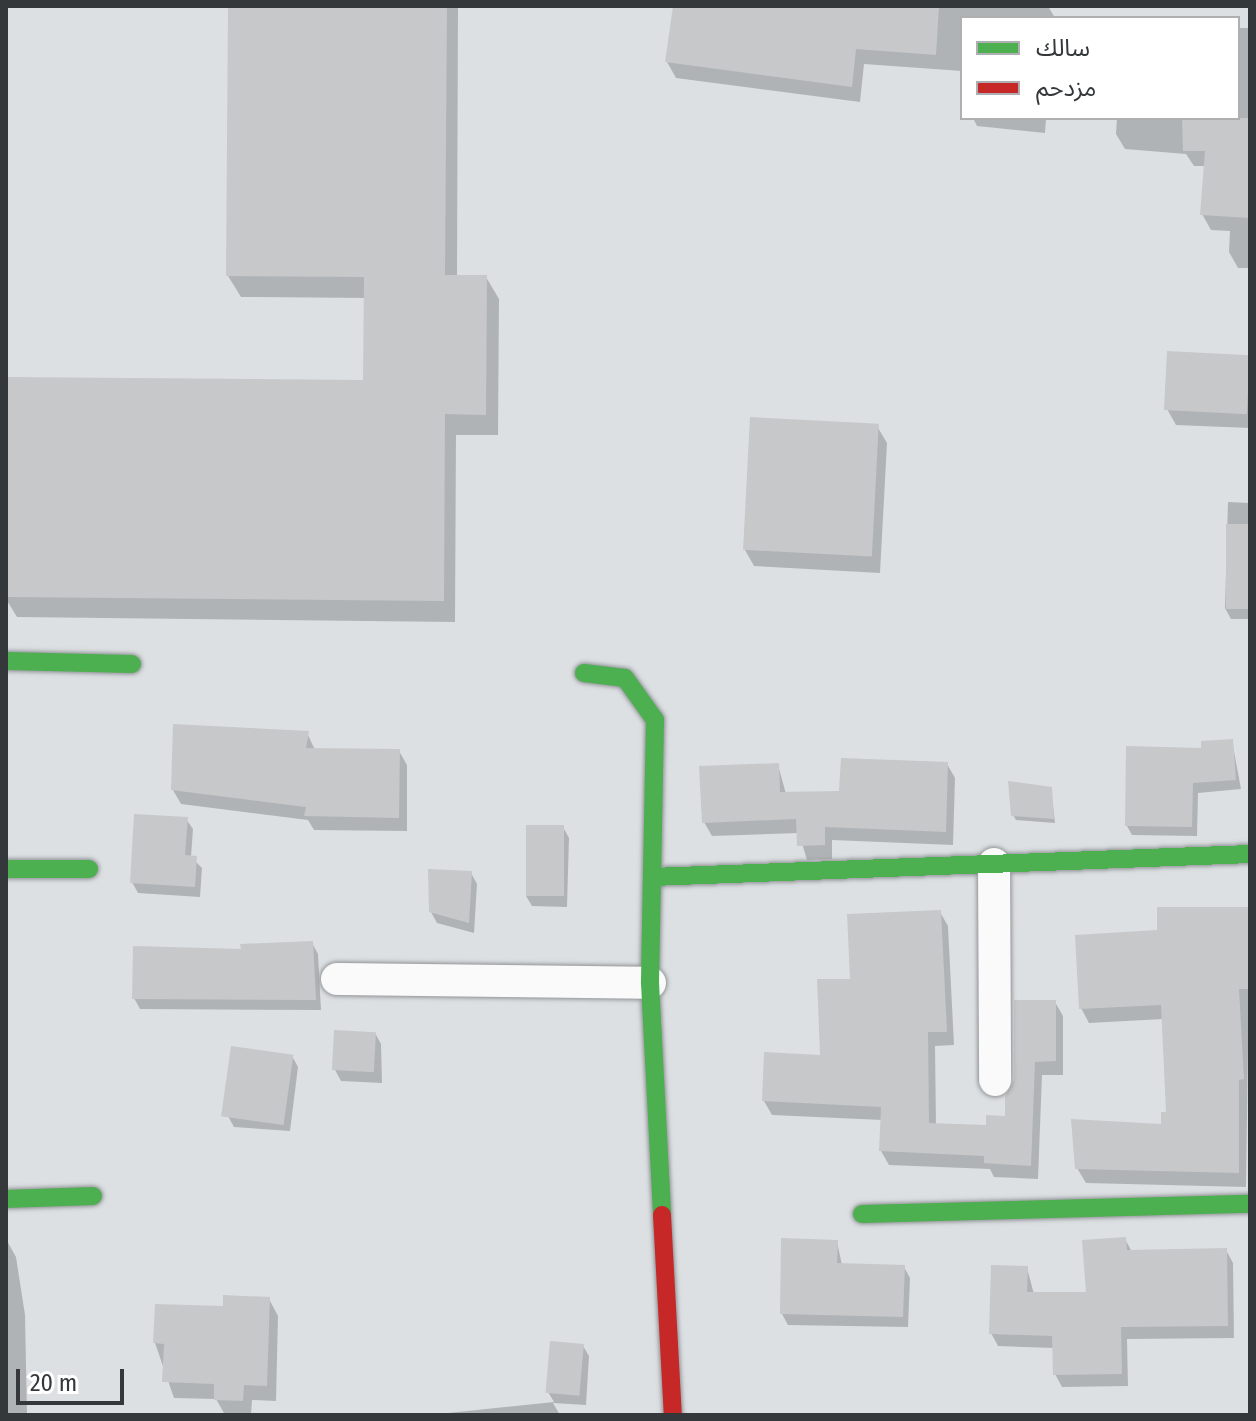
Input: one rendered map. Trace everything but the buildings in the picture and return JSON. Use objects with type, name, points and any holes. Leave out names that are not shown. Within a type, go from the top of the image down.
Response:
[{"type":"street","points":[[6,661],[132,664]]},
{"type":"street","points":[[584,673],[625,678],[655,720],[650,983],[673,1415]]},
{"type":"street","points":[[652,877],[1250,854]]},
{"type":"street","points":[[994,864],[995,1080]]},
{"type":"street","points":[[6,869],[89,869]]},
{"type":"street","points":[[337,979],[650,983]]},
{"type":"street","points":[[6,1199],[93,1196]]},
{"type":"street","points":[[862,1214],[1250,1204]]},
{"type":"traffic: fast","points":[[6,661],[132,664]]},
{"type":"traffic: fast","points":[[584,673],[625,678],[655,720],[650,983],[662,1215]]},
{"type":"traffic: fast","points":[[652,877],[1250,854]]},
{"type":"traffic: fast","points":[[6,869],[89,869]]},
{"type":"traffic: fast","points":[[6,1199],[93,1196]]},
{"type":"traffic: fast","points":[[862,1214],[1250,1204]]},
{"type":"traffic: jam","points":[[662,1215],[673,1415]]}]
